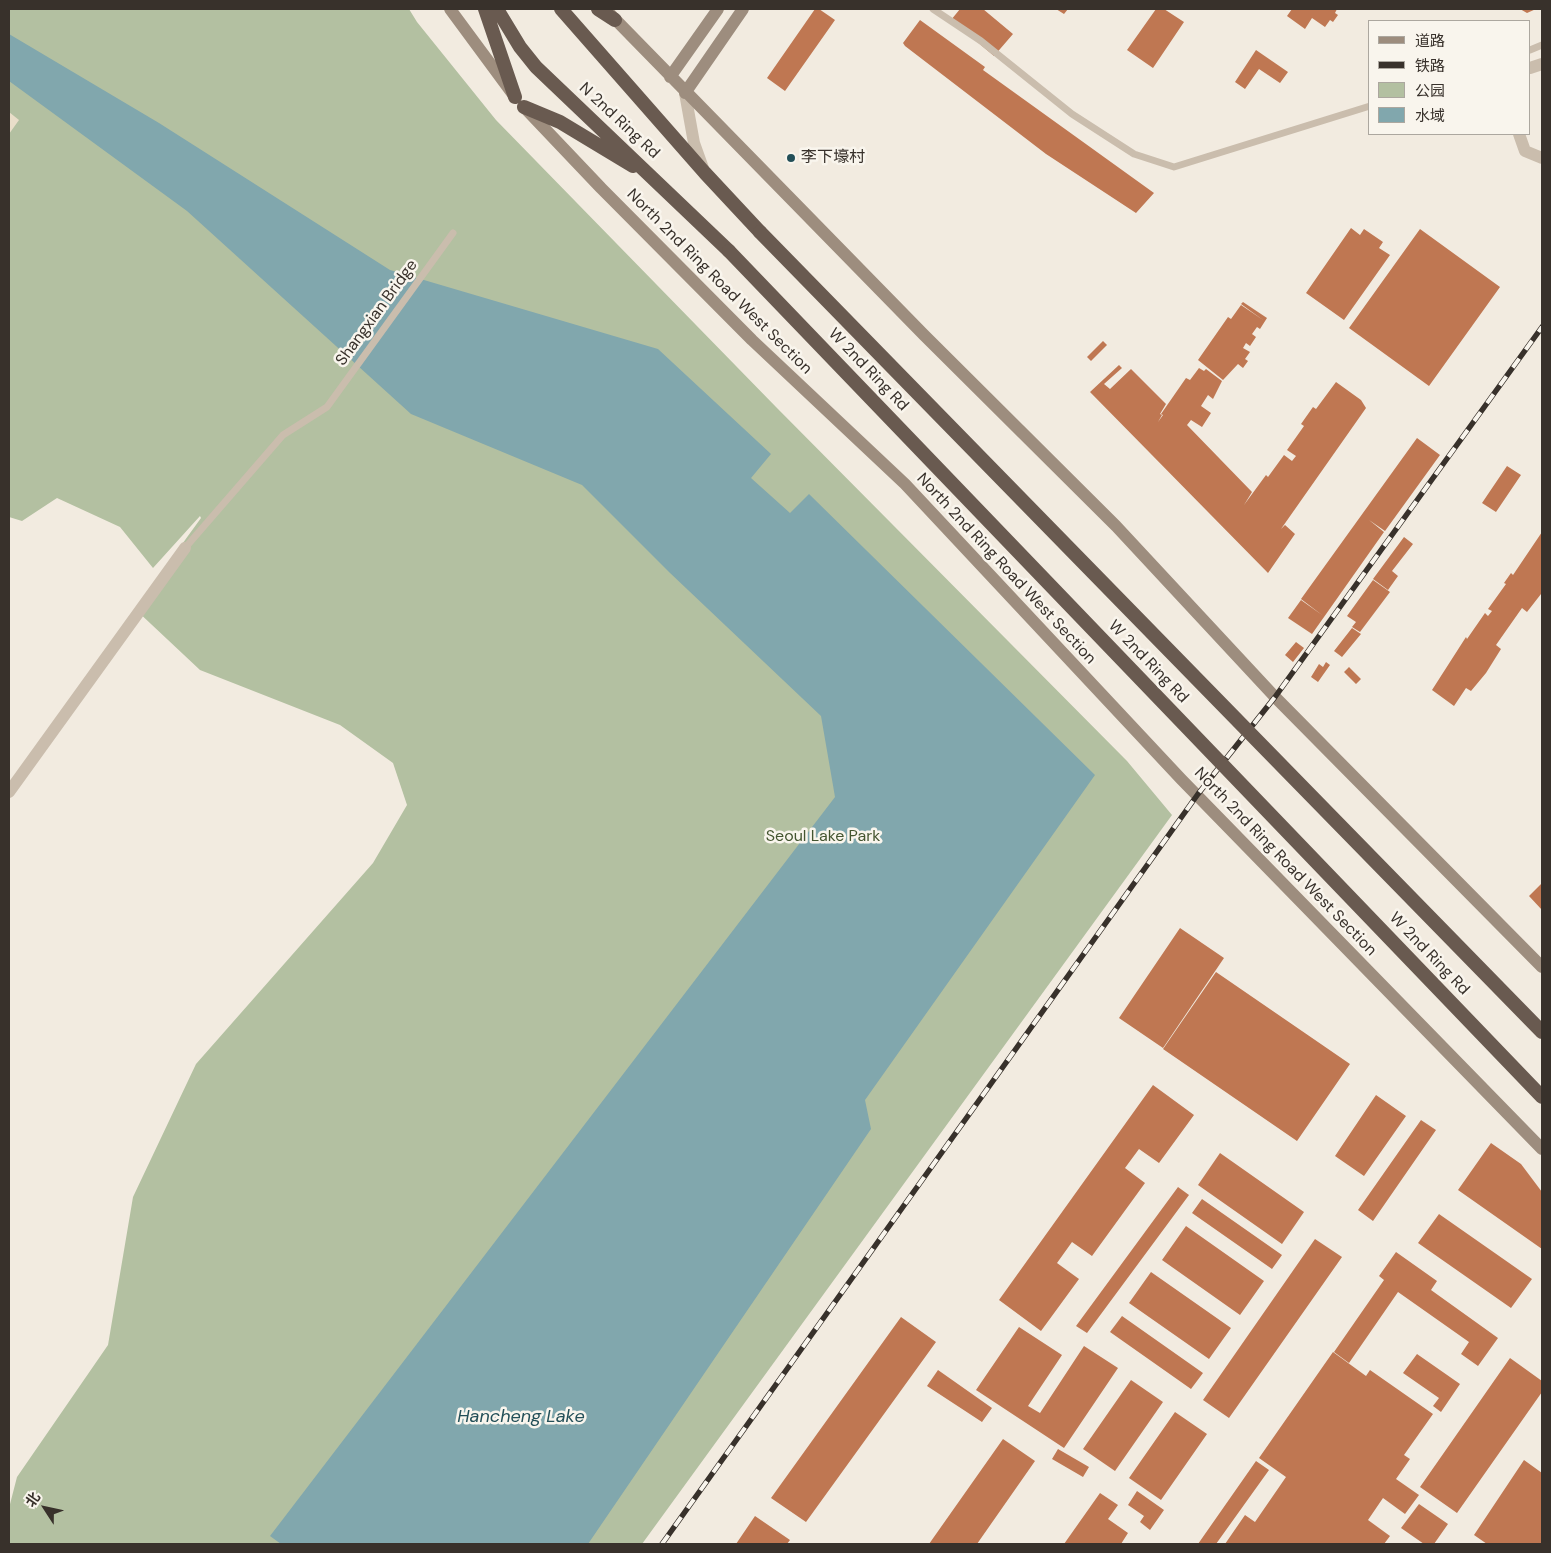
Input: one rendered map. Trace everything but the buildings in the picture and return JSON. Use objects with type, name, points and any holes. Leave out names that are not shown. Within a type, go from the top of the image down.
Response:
[{"type":"highway","points":[[485,9],[519,102],[560,122],[651,175]]},
{"type":"highway","name":"N 2nd Ring Rd","points":[[497,9],[520,47],[536,67],[729,251]]},
{"type":"highway","name":"N 2nd Ring Rd","points":[[561,9],[705,173],[760,232]]},
{"type":"highway","points":[[598,9],[611,14]]},
{"type":"highway","name":"W 2nd Ring Rd","points":[[760,232],[1542,1032]]},
{"type":"highway","name":"W 2nd Ring Rd","points":[[729,251],[1542,1097]]},
{"type":"main road","name":"North 2nd Ring Road West Section","points":[[450,9],[519,102],[600,188],[746,334],[905,484],[1181,779],[1542,1149]]},
{"type":"main road","points":[[670,77],[718,9]]},
{"type":"main road","points":[[685,93],[743,9]]},
{"type":"main road","points":[[611,14],[685,93],[1116,526],[1275,697],[1542,967]]},
{"type":"street","points":[[685,93],[694,143],[705,173]]},
{"type":"street","points":[[1519,135],[1525,151],[1542,158]]},
{"type":"street","points":[[9,792],[185,548]]},
{"type":"lane","points":[[933,9],[981,41],[1072,114],[1134,154],[1174,167],[1368,107]]},
{"type":"lane","name":"Shangxian Bridge","points":[[185,548],[283,436],[327,407],[453,233]]},
{"type":"green space","name":"Seoul Lake Park","points":[[9,9],[409,9],[417,22],[496,120],[776,407],[1127,761],[1172,815],[642,1544],[9,1544],[9,1508],[17,1477],[108,1345],[133,1197],[196,1064],[373,863],[407,805],[393,763],[340,725],[200,670],[135,609],[201,518],[200,516],[153,568],[120,527],[57,498],[22,521],[9,517]]},
{"type":"shaded area","points":[[9,112],[19,120],[9,134]]},
{"type":"water","name":"Hancheng Lake","points":[[9,34],[159,123],[390,270],[658,349],[771,454],[751,478],[790,513],[809,494],[1095,775],[865,1100],[871,1129],[588,1544],[281,1544],[270,1536],[835,797],[821,716],[669,572],[582,485],[411,414],[187,211],[9,81]]},
{"type":"railway","points":[[662,1544],[1198,794],[1275,697],[1542,327]]},
{"type":"place","name":"李下壕村","points":[[791,158]]}]
